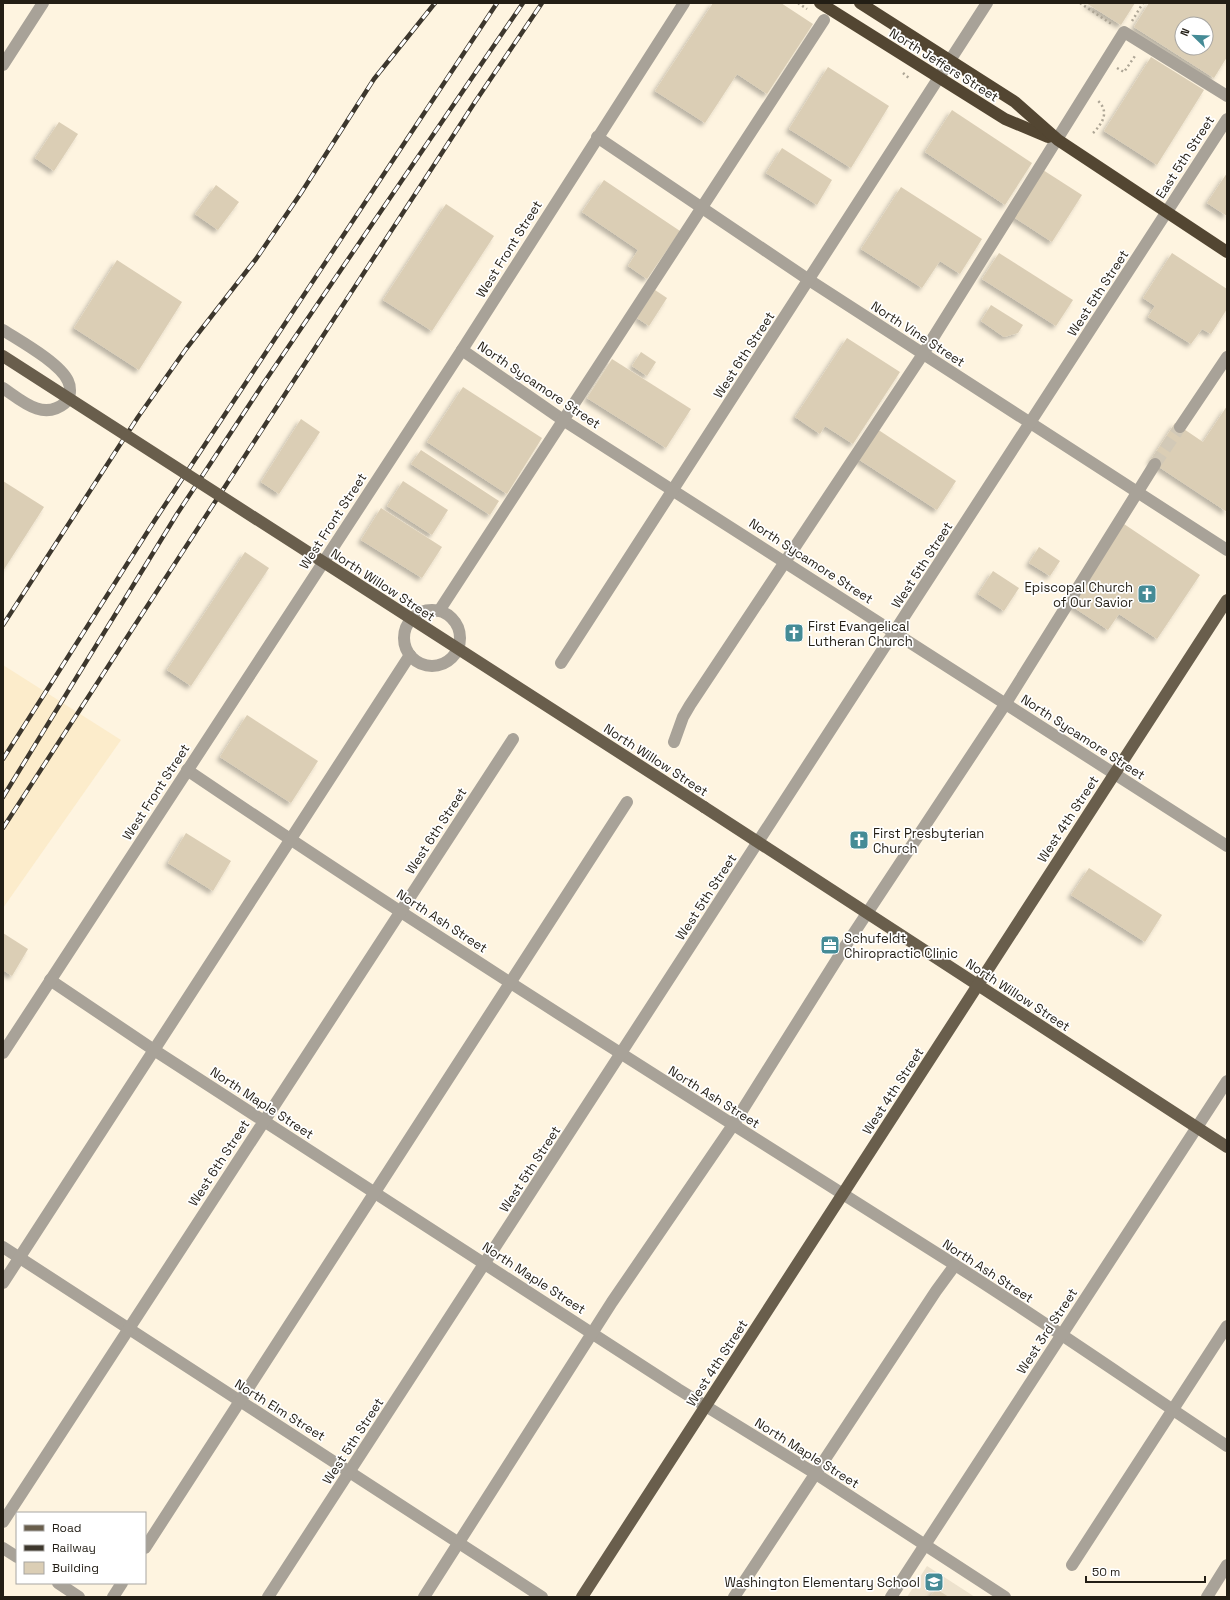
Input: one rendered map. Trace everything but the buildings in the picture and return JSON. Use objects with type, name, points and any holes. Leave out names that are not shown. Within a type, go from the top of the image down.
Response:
[{"type":"highway","name":"North Jeffers Street","points":[[820,3],[902,56],[1005,119],[1058,140]]},
{"type":"highway","name":"North Jeffers Street","points":[[860,3],[1015,102],[1058,140],[1227,252]]},
{"type":"main road","name":"North Willow Street","points":[[3,356],[759,842],[1227,1147]]},
{"type":"main road","name":"West 4th Street","points":[[582,1597],[1227,600]]},
{"type":"street","points":[[5,59],[43,3]]},
{"type":"street","name":"West Front Street","points":[[3,1053],[462,350],[684,3]]},
{"type":"street","name":"West 6th Street","points":[[561,663],[987,3]]},
{"type":"street","points":[[439,611],[824,20]]},
{"type":"street","points":[[674,742],[683,717],[690,705],[784,561],[923,354],[1058,140],[1124,32],[1227,96]]},
{"type":"street","name":"East 5th Street","points":[[1167,212],[1227,119]]},
{"type":"street","name":"North Vine Street","points":[[597,137],[809,280],[1227,550]]},
{"type":"street","name":"West 5th Street","points":[[268,1597],[1167,212]]},
{"type":"street","points":[[3,330],[57,368],[68,380],[70,390],[67,402],[57,409],[46,412],[35,408],[3,388]]},
{"type":"street","name":"North Sycamore Street","points":[[462,350],[563,420],[1227,846]]},
{"type":"street","points":[[1180,427],[1227,357]]},
{"type":"street","points":[[424,1597],[458,1542],[594,1334],[612,1302],[734,1125],[868,913],[1006,703],[1155,464]]},
{"type":"street","name":"North Willow Street","points":[[321,566],[409,623]]},
{"type":"street","points":[[429,610],[439,611],[453,619],[459,630],[461,639],[453,658],[445,664],[436,666],[427,666],[418,663],[410,655],[405,646],[404,633],[409,623],[416,616],[429,610]]},
{"type":"street","points":[[3,1283],[410,655]]},
{"type":"street","name":"West 6th Street","points":[[3,1522],[513,739]]},
{"type":"street","name":"North Ash Street","points":[[187,770],[290,840],[621,1054],[955,1265],[1227,1446]]},
{"type":"street","points":[[146,1546],[512,983],[627,802]]},
{"type":"street","name":"North Maple Street","points":[[50,980],[154,1050],[706,1406],[816,1474],[1005,1597]]},
{"type":"street","name":"West 3rd Street","points":[[891,1597],[1227,1081]]},
{"type":"street","name":"North Elm Street","points":[[3,1247],[542,1597]]},
{"type":"street","points":[[734,1597],[936,1291],[955,1265]]},
{"type":"street","points":[[1072,1565],[1227,1326]]},
{"type":"street","points":[[3,1548],[16,1556]]},
{"type":"street","points":[[1207,1597],[1227,1565]]},
{"type":"street","points":[[60,1584],[79,1597]]},
{"type":"street","points":[[113,1597],[121,1584]]},
{"type":"path","points":[[1080,3],[1124,32],[1143,3]]},
{"type":"path","points":[[1106,62],[1124,72],[1143,44]]},
{"type":"path","points":[[1086,93],[1099,102],[1105,113],[1104,120],[1093,133]]},
{"type":"shaded area","points":[[3,665],[121,740],[3,908]]},
{"type":"shaded area","name":"Washington Elementary School","points":[[927,1566],[975,1597],[907,1597]]},
{"type":"tunnel","points":[[1155,464],[1180,427]]},
{"type":"railway","points":[[3,625],[138,417],[186,349],[256,259],[301,193],[374,79],[435,3]]},
{"type":"railway","points":[[3,759],[155,520],[497,3]]},
{"type":"railway","points":[[3,797],[177,514],[263,384],[523,3]]},
{"type":"railway","points":[[3,828],[475,102],[542,3]]},
{"type":"place","name":"Episcopal Church of Our Savior","points":[[1147,594]]},
{"type":"place","name":"First Evangelical Lutheran Church","points":[[794,633]]},
{"type":"place","name":"First Presbyterian Church","points":[[859,840]]},
{"type":"place","name":"Schufeldt Chiropractic Clinic","points":[[830,945]]},
{"type":"place","name":"Washington Elementary School","points":[[934,1582]]}]
